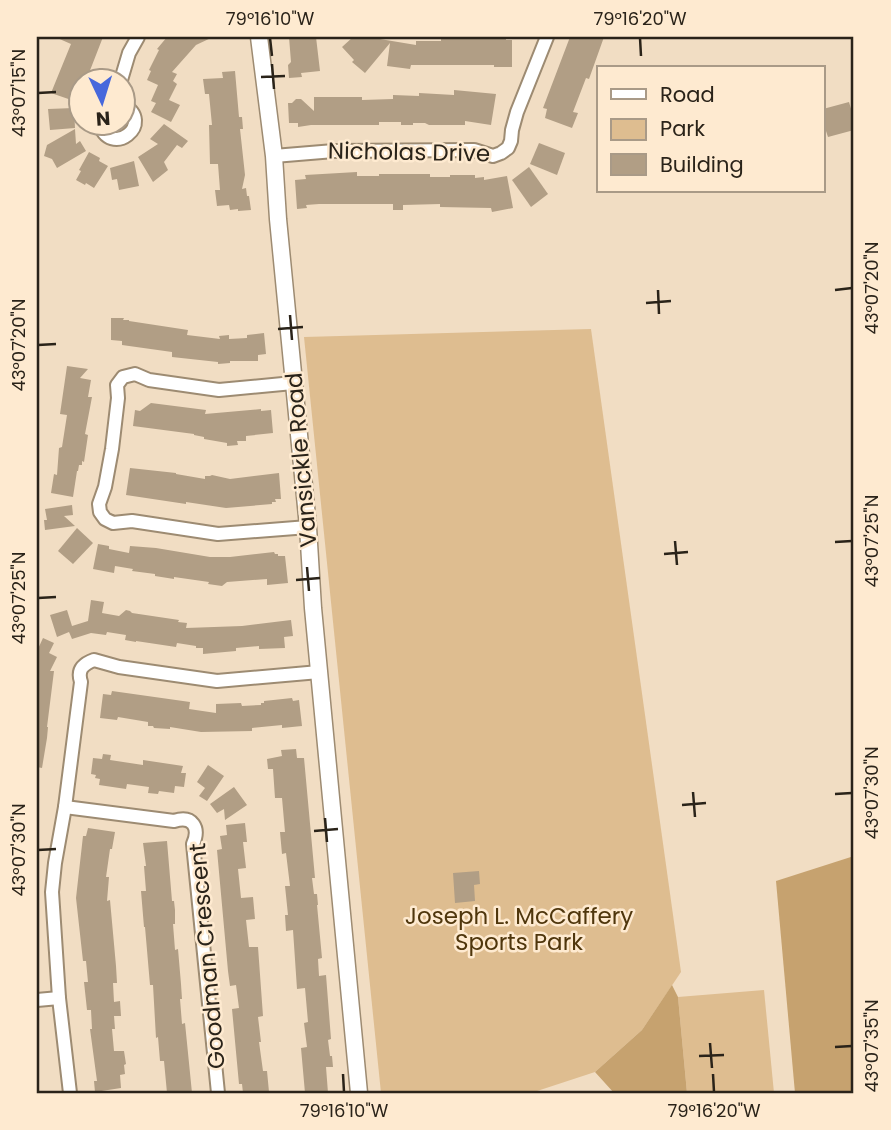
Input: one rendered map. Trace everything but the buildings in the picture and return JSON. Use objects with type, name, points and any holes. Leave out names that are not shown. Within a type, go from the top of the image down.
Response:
[{"type":"street","points":[[125,66],[138,37]]},
{"type":"street","name":"Vansickle Road","points":[[259,37],[274,156],[359,1093]]},
{"type":"street","name":"Nicholas Drive","points":[[274,156],[334,150],[474,150],[494,156],[501,153],[510,144],[517,111],[547,37]]},
{"type":"street","points":[[108,136],[116,139],[126,136]]},
{"type":"street","points":[[293,383],[219,390],[149,380],[135,374],[123,377],[117,385],[112,449],[100,508],[106,519],[113,523],[132,521],[212,533],[308,527]]},
{"type":"street","points":[[69,1093],[52,891],[81,682],[79,673],[83,666],[99,660],[119,667],[217,681],[319,672]]},
{"type":"street","name":"Goodman Crescent","points":[[65,807],[174,821],[185,819],[191,821],[195,827],[196,837],[193,844],[218,1093]]},
{"type":"street","points":[[37,1000],[59,998]]},
{"type":"green space","name":"Joseph L. McCaffery Sports Park","points":[[591,329],[681,972],[642,1030],[595,1072],[531,1093],[381,1093],[304,337]]},
{"type":"green space","points":[[764,990],[774,1093],[687,1093],[678,997]]},
{"type":"shaded area","points":[[854,856],[854,1093],[795,1093],[776,881]]},
{"type":"shaded area","points":[[672,985],[678,997],[687,1093],[614,1093],[595,1072],[642,1030]]}]
